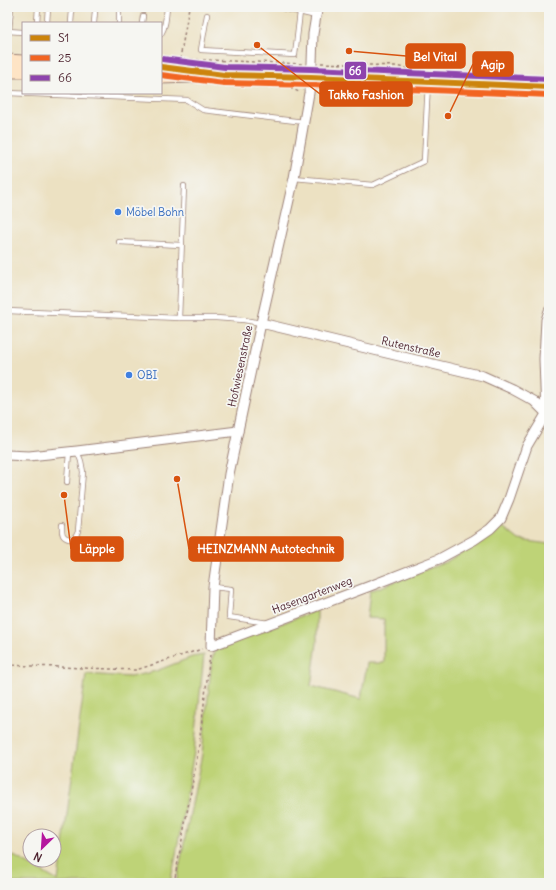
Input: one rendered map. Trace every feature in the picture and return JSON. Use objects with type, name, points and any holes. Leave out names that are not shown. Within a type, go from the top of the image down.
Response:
[{"type":"main road","points":[[7,61],[22,62]]},
{"type":"main road","points":[[162,68],[224,75]]},
{"type":"main road","points":[[7,71],[22,71]]},
{"type":"main road","points":[[162,76],[224,75],[311,77],[549,87]]},
{"type":"street","name":"Hofwiesenstraße","points":[[211,646],[213,587],[229,474],[294,178],[311,77],[313,34],[317,11]]},
{"type":"street","points":[[548,415],[544,358],[546,320],[549,311]]},
{"type":"street","name":"Rutenstraße","points":[[261,323],[483,376],[534,401],[548,415]]},
{"type":"street","name":"Hasengartenweg","points":[[211,646],[438,559],[474,540],[490,529],[501,518],[510,499],[527,446],[548,415]]},
{"type":"street","points":[[7,455],[29,456],[238,431]]},
{"type":"lane","points":[[11,7],[8,32],[22,32]]},
{"type":"lane","points":[[37,22],[38,7]]},
{"type":"lane","points":[[47,22],[48,7]]},
{"type":"lane","points":[[162,32],[166,22],[167,7]]},
{"type":"lane","points":[[278,7],[300,12],[317,11]]},
{"type":"lane","points":[[71,22],[72,10]]},
{"type":"lane","points":[[94,22],[95,11]]},
{"type":"lane","points":[[207,15],[201,50],[295,56],[300,12]]},
{"type":"lane","points":[[118,22],[119,13]]},
{"type":"lane","points":[[142,22],[143,16]]},
{"type":"lane","points":[[294,178],[373,185],[424,161],[428,83]]},
{"type":"lane","points":[[7,93],[22,94]]},
{"type":"lane","points":[[33,94],[187,100],[203,110],[304,122]]},
{"type":"lane","points":[[179,318],[184,186]]},
{"type":"lane","points":[[119,242],[181,245]]},
{"type":"lane","points":[[7,311],[179,318],[216,318],[261,323]]},
{"type":"lane","points":[[67,482],[73,451]]},
{"type":"lane","points":[[62,525],[62,532],[65,538],[69,540],[75,537],[78,531],[83,472],[81,461],[73,451]]},
{"type":"lane","points":[[213,587],[231,589],[229,616],[272,623]]},
{"type":"path","points":[[180,59],[189,7]]},
{"type":"path","points":[[162,58],[335,63],[395,66],[411,70]]},
{"type":"path","points":[[7,665],[136,670],[211,646],[198,753],[174,883]]},
{"type":"green space","points":[[499,524],[519,540],[549,544],[549,883],[176,883],[202,754],[212,658],[217,648],[317,610],[317,643],[311,686],[361,699],[367,663],[384,663],[384,619],[367,618],[370,591],[446,562],[482,540]]},
{"type":"green space","points":[[204,655],[194,752],[170,883],[7,883],[7,852],[22,861],[22,868],[35,868],[58,881],[60,868],[62,868],[62,851],[86,674],[130,677],[156,671],[192,657]]},
{"type":"waterway","points":[[7,870],[9,883]]},
{"type":"transit line","name":"66","points":[[162,59],[225,67],[549,79]]},
{"type":"transit line","name":"S1","points":[[162,67],[224,75],[311,77],[549,87]]},
{"type":"transit line","name":"25","points":[[162,75],[224,83],[311,85],[549,95]]},
{"type":"place","name":"Takko Fashion","points":[[257,45]]},
{"type":"place","name":"Bel Vital","points":[[349,51]]},
{"type":"place","name":"Agip","points":[[448,116]]},
{"type":"place","name":"Möbel Bohn","points":[[118,212]]},
{"type":"place","name":"OBI","points":[[129,375]]},
{"type":"place","name":"HEINZMANN Autotechnik","points":[[177,479]]},
{"type":"place","name":"Läpple","points":[[64,495]]}]
